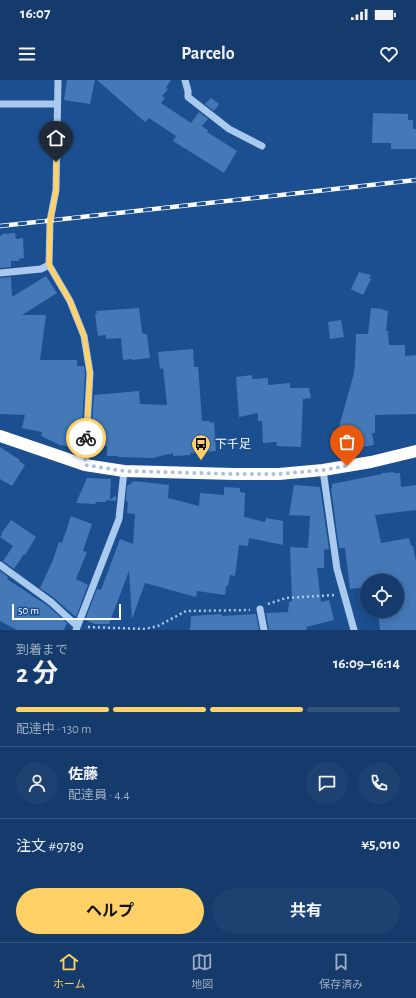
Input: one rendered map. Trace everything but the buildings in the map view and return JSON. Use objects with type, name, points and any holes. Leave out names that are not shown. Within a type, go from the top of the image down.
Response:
[{"type":"highway","points":[[0,436],[85,465],[124,471],[279,474],[323,470],[371,462],[416,451]]},
{"type":"street","points":[[58,80],[56,190],[50,221],[49,265],[70,301],[84,336],[90,373],[85,465]]},
{"type":"street","points":[[185,80],[188,97],[229,129],[262,146]]},
{"type":"street","points":[[0,104],[57,104]]},
{"type":"street","points":[[0,273],[41,269],[49,265]]},
{"type":"street","points":[[323,470],[337,569],[354,630]]},
{"type":"street","points":[[0,565],[51,602],[76,628],[119,520],[124,471]]},
{"type":"street","points":[[260,610],[264,630]]},
{"type":"path","points":[[76,628],[145,629],[158,626],[186,611],[260,610],[269,604],[286,598],[329,594],[344,595]]},
{"type":"railway","points":[[0,226],[416,180]]},
{"type":"way so far","points":[[86,438],[85,465],[124,471],[279,474],[347,466]]},
{"type":"place","name":"下千足","points":[[201,461]]},
{"type":"route","points":[[56,162],[56,190],[50,221],[49,265],[70,301],[84,336],[90,373],[86,438]]}]
